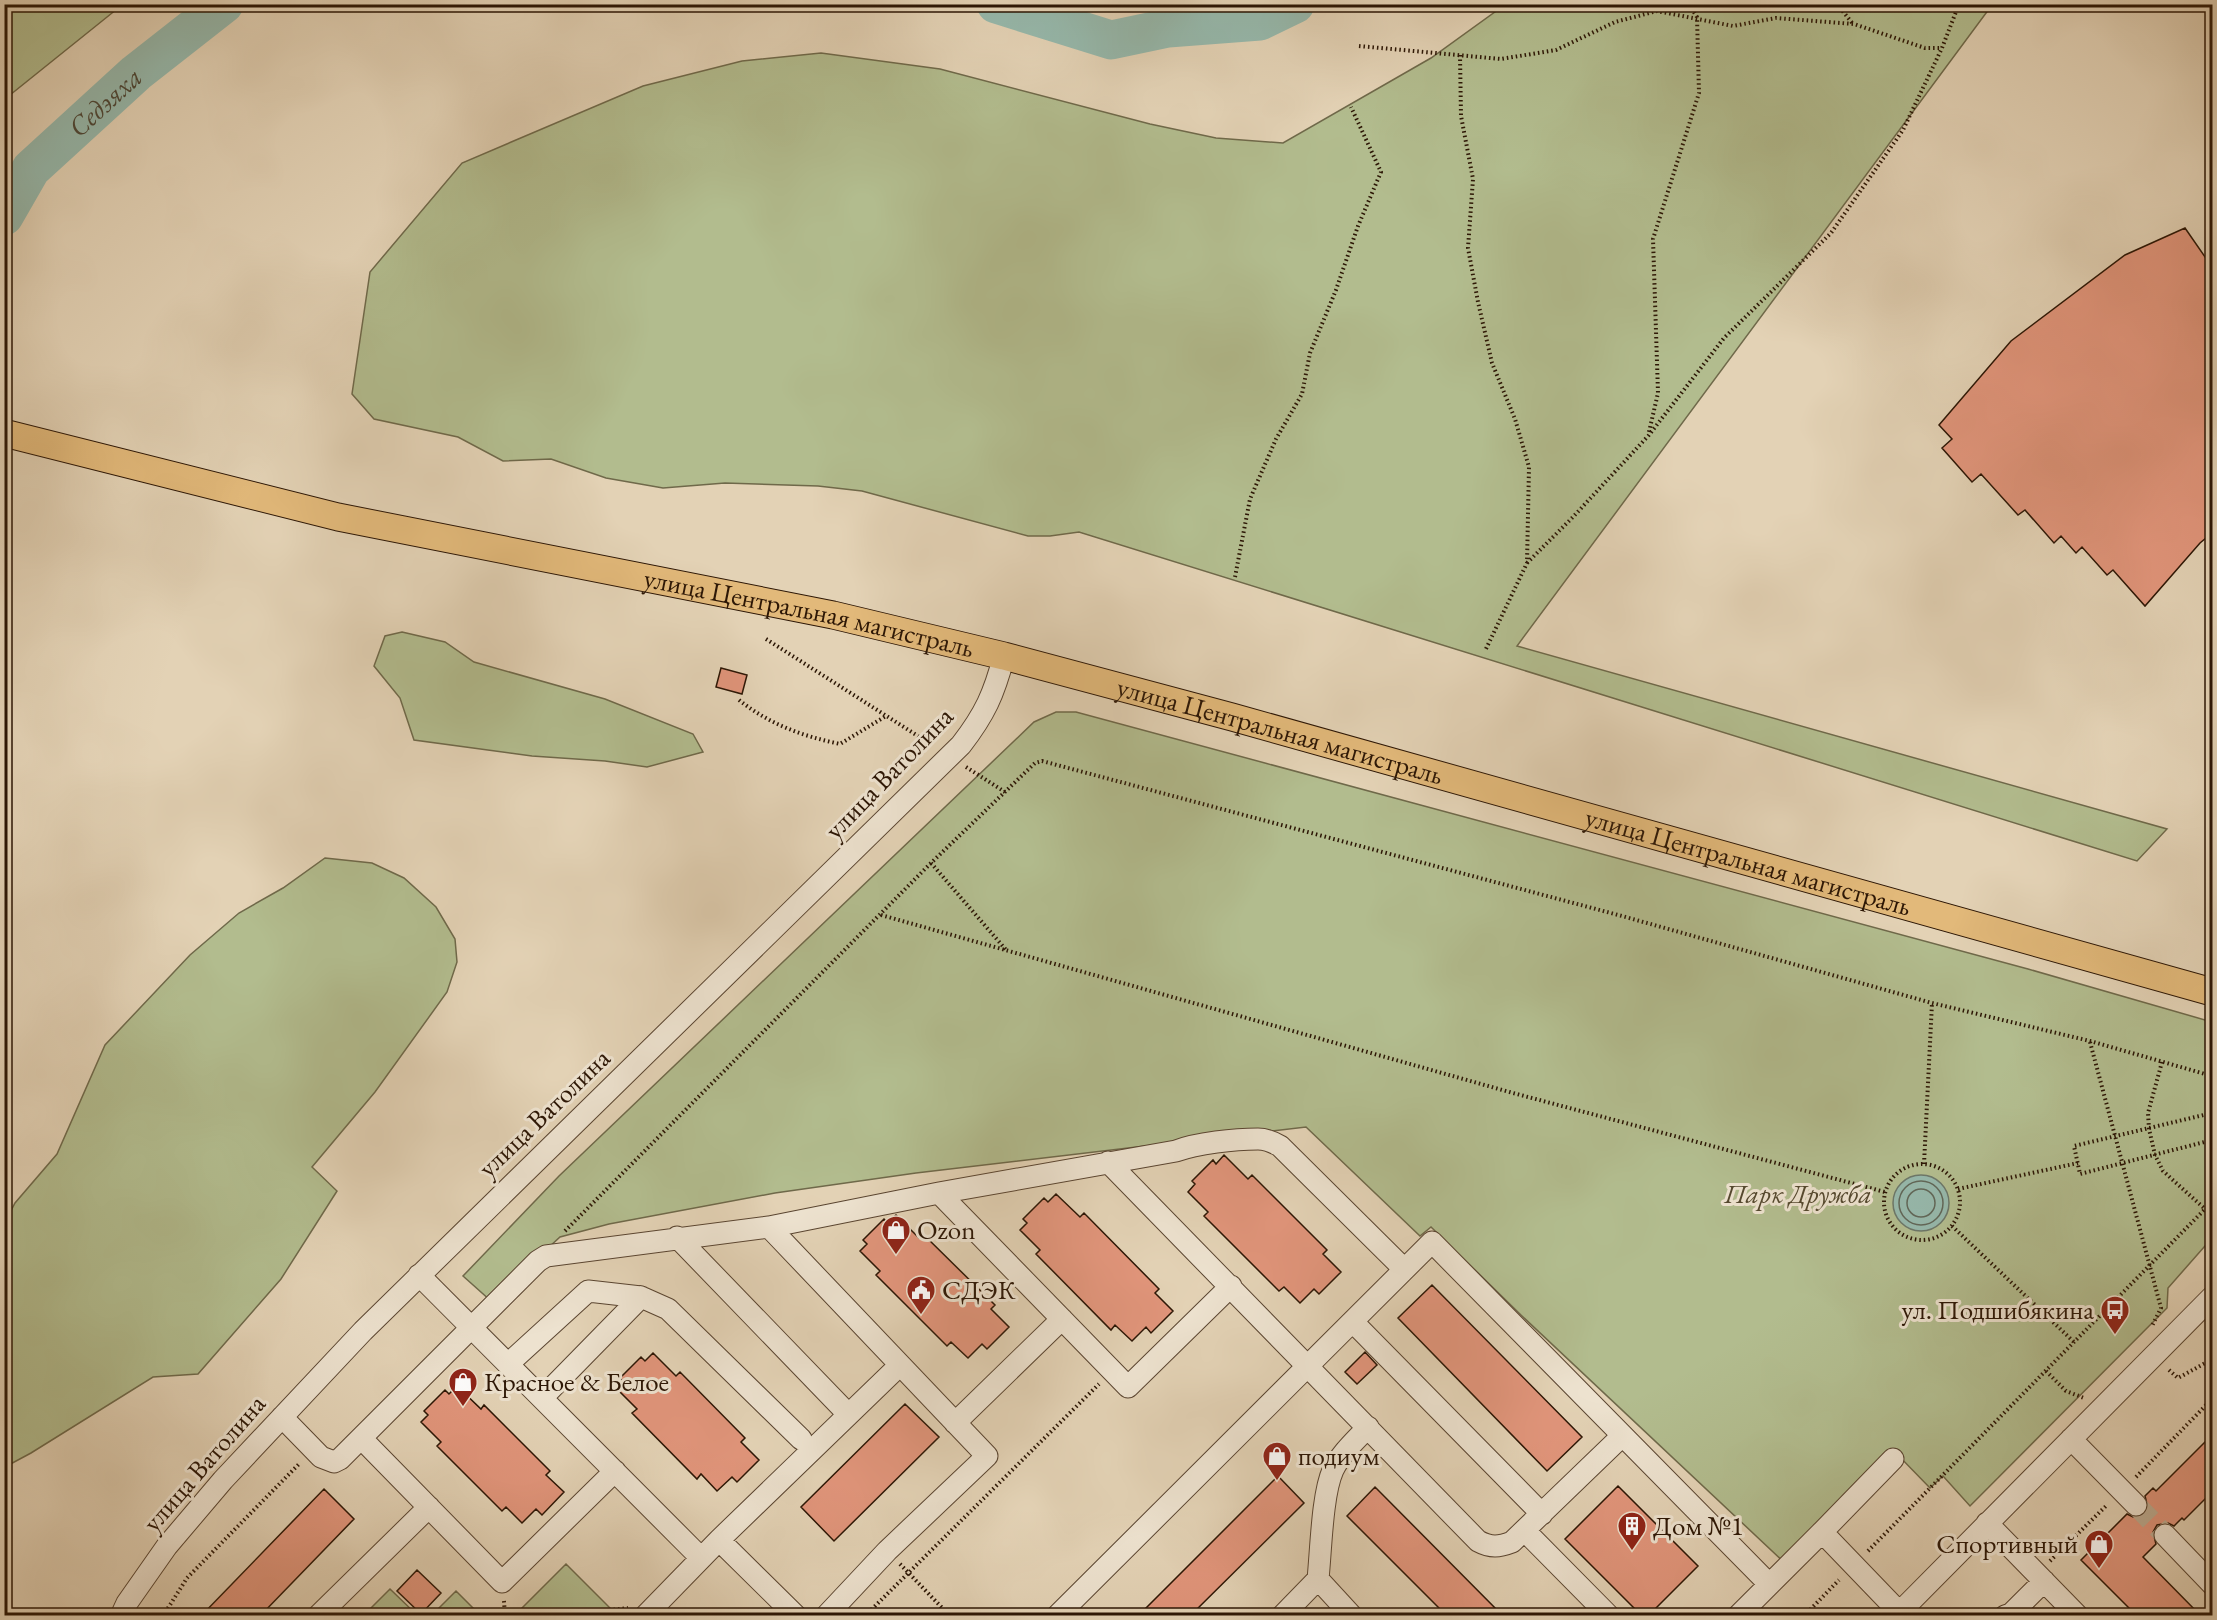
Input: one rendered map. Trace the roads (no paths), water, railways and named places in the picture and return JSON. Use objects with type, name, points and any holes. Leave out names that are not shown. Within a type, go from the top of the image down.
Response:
[{"type":"main road","name":"улица Центральная магистраль","points":[[4,433],[338,517],[833,615],[1004,656],[1232,717],[2212,992]]},
{"type":"street","name":"улица Ватолина","points":[[121,1616],[166,1546],[222,1480],[419,1275],[950,757],[981,719],[995,690],[1004,656]]},
{"type":"street","points":[[282,1417],[327,1461],[334,1462],[340,1459],[538,1261],[546,1256],[769,1227],[939,1193],[1176,1151],[1190,1146],[1258,1139],[1271,1141],[1280,1146],[1404,1269]]},
{"type":"street","points":[[1108,1162],[1478,1541],[1493,1547],[1512,1542],[1622,1436]]},
{"type":"street","points":[[939,1193],[1128,1387],[1231,1286]]},
{"type":"street","points":[[769,1227],[987,1456],[887,1551],[826,1616]]},
{"type":"street","points":[[677,1238],[848,1413]]},
{"type":"street","points":[[1057,1616],[1432,1242],[1769,1584]]},
{"type":"street","points":[[419,1275],[701,1558]]},
{"type":"street","points":[[508,1364],[588,1291],[641,1297],[668,1309],[801,1438]]},
{"type":"street","points":[[542,1398],[641,1297]]},
{"type":"street","points":[[1822,1532],[1897,1614],[2212,1297]]},
{"type":"street","points":[[955,1423],[1062,1318]]},
{"type":"street","points":[[1353,1322],[1542,1514]]},
{"type":"street","points":[[650,1610],[848,1413],[900,1365]]},
{"type":"street","points":[[1282,1616],[1318,1579],[1328,1484],[1345,1452],[1368,1427]]},
{"type":"street","points":[[361,1438],[502,1582],[615,1471]]},
{"type":"street","points":[[2071,1439],[2136,1505]]},
{"type":"street","points":[[1737,1616],[1893,1459]]},
{"type":"street","points":[[318,1616],[429,1507]]},
{"type":"street","points":[[1987,1523],[2078,1616]]},
{"type":"street","points":[[1525,1531],[1609,1616]]},
{"type":"street","points":[[2165,1535],[2212,1584]]},
{"type":"street","points":[[719,1540],[796,1616]]},
{"type":"street","points":[[1318,1579],[1352,1616]]},
{"type":"street","points":[[2005,1616],[2011,1614],[2044,1581]]},
{"type":"water","points":[[1921,1175],[1932,1177],[1941,1183],[1947,1192],[1949,1203],[1947,1214],[1941,1223],[1932,1229],[1921,1231],[1910,1229],[1901,1223],[1895,1214],[1893,1203],[1895,1192],[1901,1183],[1910,1177]]},
{"type":"waterway","name":"Седэяха","points":[[4,216],[31,169],[136,73],[224,4]]},
{"type":"waterway","name":"Седэяха","points":[[996,4],[1111,40],[1168,28],[1260,21],[1295,4]]},
{"type":"tunnel","points":[[2136,1505],[2165,1535]]},
{"type":"place","name":"Ozon","points":[[896,1256]]},
{"type":"place","name":"СДЭК","points":[[921,1316]]},
{"type":"place","name":"ул. Подшибякина","points":[[2115,1336]]},
{"type":"place","name":"Красное & Белое","points":[[463,1408]]},
{"type":"place","name":"подиум","points":[[1277,1482]]},
{"type":"place","name":"Дом №1","points":[[1632,1552]]},
{"type":"place","name":"Спортивный","points":[[2099,1570]]},
{"type":"park label","name":"Парк Дружба","points":[[1798,1194]]}]
